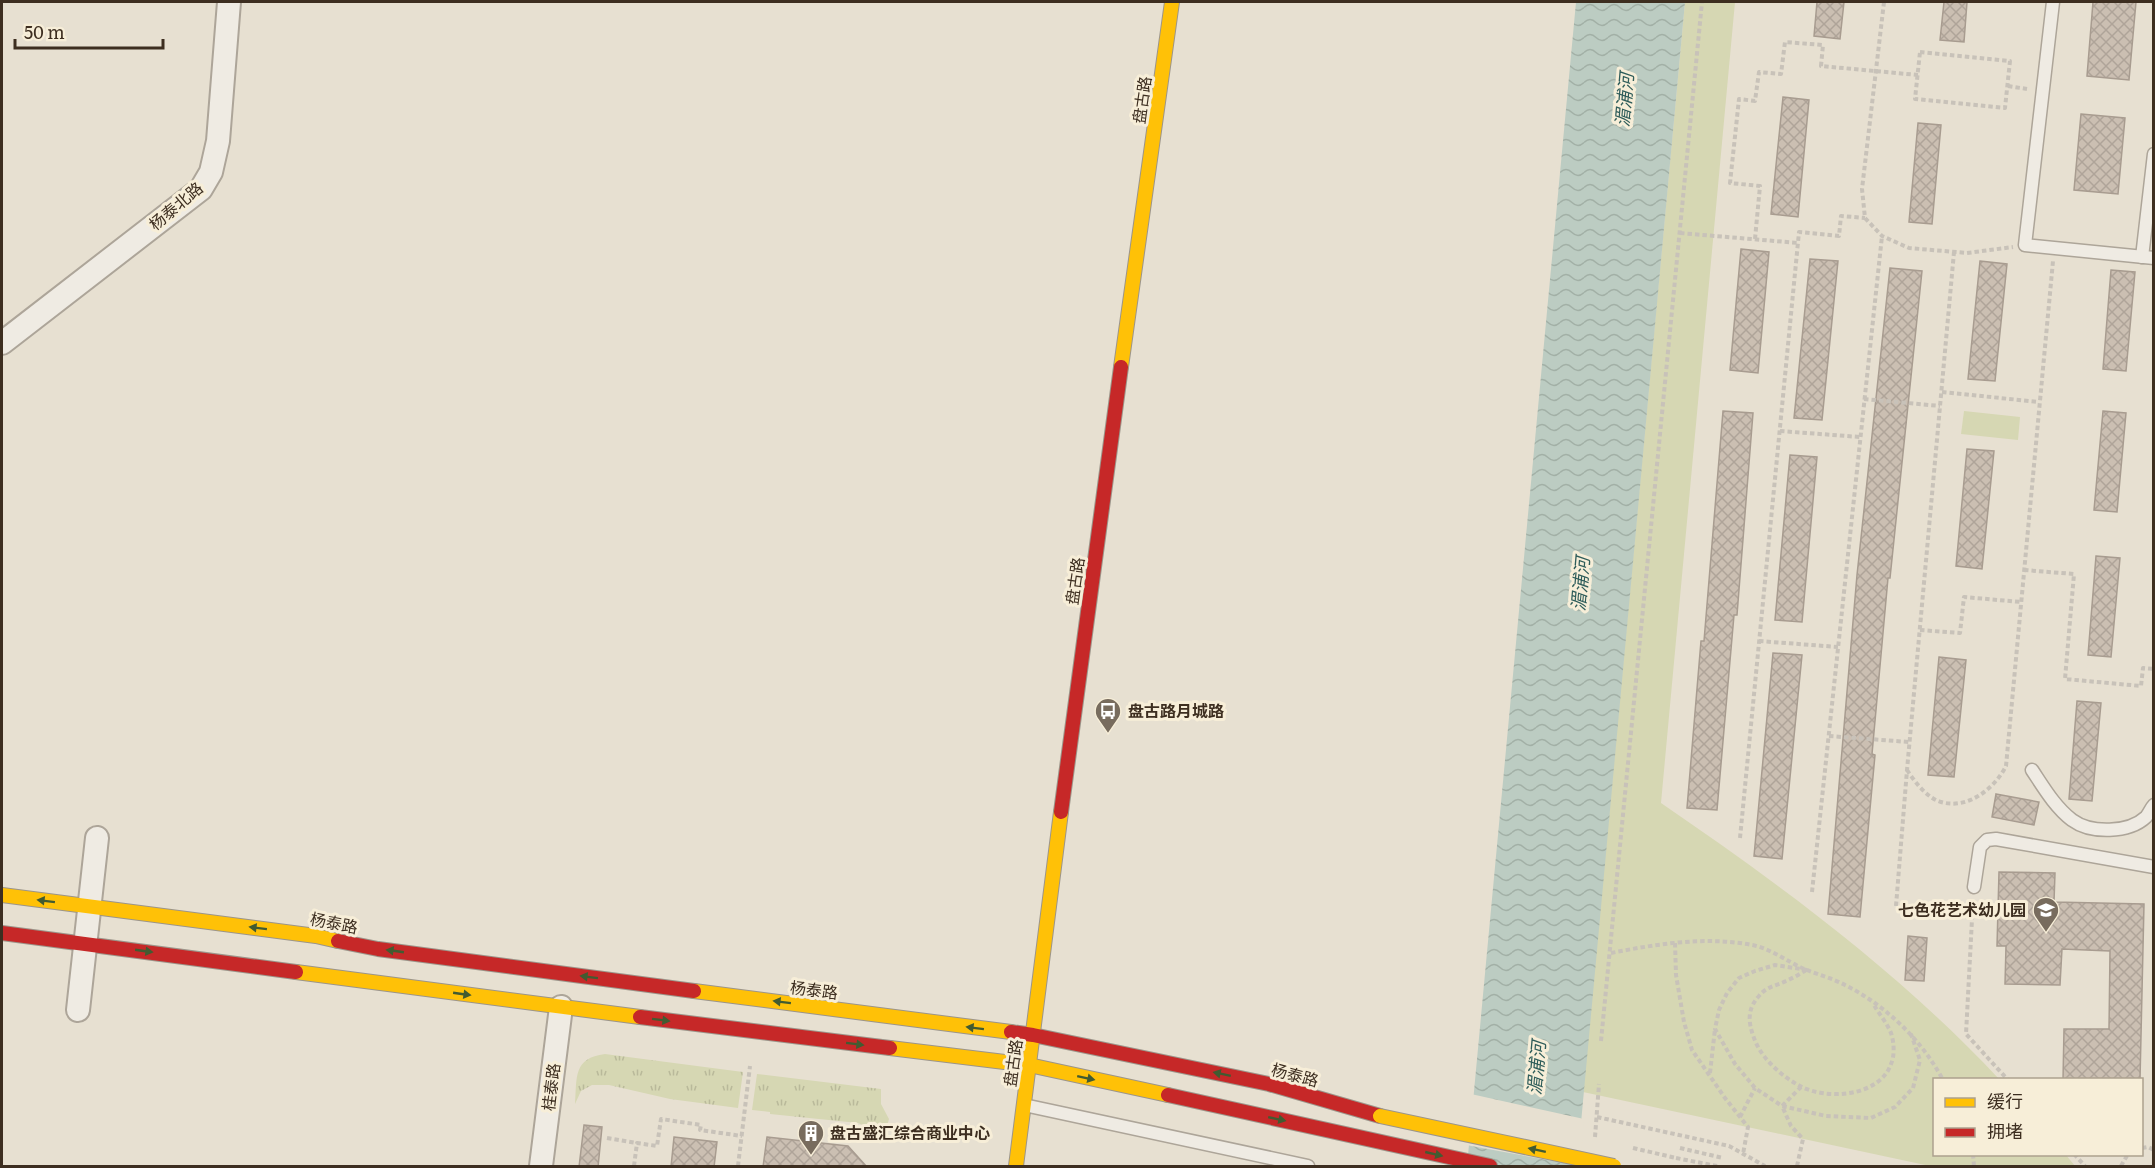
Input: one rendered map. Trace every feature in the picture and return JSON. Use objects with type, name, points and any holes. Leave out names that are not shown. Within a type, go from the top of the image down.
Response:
[{"type":"main road","name":"盘古路","points":[[1016,1167],[1072,722],[1172,2]]},
{"type":"main road","name":"杨泰路","points":[[2,896],[316,936],[378,949],[489,964],[1033,1035],[1269,1084],[1380,1116],[1614,1167]]},
{"type":"main road","points":[[2,933],[561,1007],[1029,1065],[1490,1167]]},
{"type":"street","name":"杨泰北路","points":[[2,343],[201,189],[211,172],[218,141],[230,2]]},
{"type":"street","points":[[78,1010],[97,838]]},
{"type":"street","name":"桂泰路","points":[[541,1167],[561,1007]]},
{"type":"lane","points":[[2053,2],[2025,245],[2148,258],[2154,154]]},
{"type":"lane","points":[[2032,770],[2052,800],[2074,821],[2101,830],[2126,828],[2146,816],[2154,805]]},
{"type":"lane","points":[[1974,887],[1980,847],[1987,840],[1996,839],[2154,867]]},
{"type":"lane","points":[[1024,1105],[1308,1167]]},
{"type":"path","points":[[1601,1041],[1702,2]]},
{"type":"path","points":[[1884,2],[1862,189],[1865,218],[1881,236],[1909,248],[1967,253],[2025,245]]},
{"type":"path","points":[[1755,238],[1760,186],[1730,183],[1739,99],[1755,101],[1759,72],[1781,74],[1785,42],[1823,45],[1821,66],[1918,75]]},
{"type":"path","points":[[1920,52],[2010,61],[2005,108],[1916,99],[1918,75],[1920,52]]},
{"type":"path","points":[[1740,838],[1799,232],[1839,236],[1841,216],[1865,218]]},
{"type":"path","points":[[1679,232],[1798,243]]},
{"type":"path","points":[[1812,892],[1881,236]]},
{"type":"path","points":[[1907,770],[1918,785],[1941,802],[1958,802],[1981,795],[1998,781],[2006,766],[2054,248]]},
{"type":"path","points":[[1896,906],[1954,252]]},
{"type":"path","points":[[1942,392],[2039,402]]},
{"type":"path","points":[[1864,399],[1940,406]]},
{"type":"path","points":[[1780,431],[1860,437]]},
{"type":"path","points":[[2024,570],[2074,574],[2065,679],[2141,686],[2143,668],[2154,669]]},
{"type":"path","points":[[1920,630],[1960,633],[1964,597],[2021,602]]},
{"type":"path","points":[[1760,641],[1838,647]]},
{"type":"path","points":[[1829,736],[1910,742]]},
{"type":"path","points":[[1974,887],[1966,1034],[2006,1078]]},
{"type":"path","points":[[1611,953],[1675,943],[1706,941],[1754,945],[1807,970],[1844,984],[1871,1000],[1911,1034],[1942,1078]]},
{"type":"path","points":[[1675,943],[1676,975],[1684,1022],[1692,1050],[1748,1127],[1743,1154]]},
{"type":"path","points":[[1710,1074],[1719,1010],[1727,993],[1739,978],[1775,965],[1807,970]]},
{"type":"path","points":[[1807,970],[1787,981],[1768,987],[1755,1000],[1749,1016],[1750,1029],[1756,1046],[1781,1073],[1801,1087],[1820,1092],[1851,1093],[1873,1086],[1888,1074],[1894,1056],[1891,1033],[1871,1000]]},
{"type":"path","points":[[1715,1029],[1735,1064],[1755,1088],[1782,1106],[1826,1116],[1871,1118],[1895,1107],[1913,1088],[1920,1060],[1911,1034]]},
{"type":"path","points":[[738,1167],[750,1066]]},
{"type":"path","points":[[1594,1147],[1599,1084]]},
{"type":"path","points":[[1782,1106],[1801,1087]]},
{"type":"path","points":[[1740,1117],[1755,1088]]},
{"type":"path","points":[[1782,1106],[1791,1126],[1803,1139],[1797,1167]]},
{"type":"path","points":[[1597,1117],[1729,1146],[1765,1167]]},
{"type":"path","points":[[607,1138],[657,1146],[661,1119],[701,1125],[700,1130],[742,1136]]},
{"type":"path","points":[[634,1167],[637,1143]]},
{"type":"path","points":[[1680,1148],[1723,1158]]},
{"type":"path","points":[[1676,1158],[1717,1167]]},
{"type":"green space","points":[[1685,2],[1735,2],[1661,803],[1795,898],[1838,932],[1921,1003],[1998,1078],[1933,1078],[1933,1156],[2067,1156],[2075,1166],[1930,1166],[1583,1092]]},
{"type":"green space","points":[[1964,411],[2020,417],[2018,440],[1961,434]]},
{"type":"green space","points":[[605,1054],[743,1072],[738,1108],[670,1099],[609,1085],[592,1085],[581,1091],[575,1104],[577,1077],[582,1064],[595,1056]]},
{"type":"green space","points":[[757,1074],[881,1089],[881,1104],[889,1119],[887,1126],[881,1130],[874,1130],[858,1123],[752,1110]]},
{"type":"water","name":"湄浦河","points":[[1576,2],[1685,2],[1577,1166],[1467,1166]]},
{"type":"pier","points":[[1471,1094],[1584,1119],[1580,1166],[1466,1145]]},
{"type":"building","points":[[1817,2],[1844,2],[1840,39],[1814,36]]},
{"type":"building","points":[[1944,2],[1967,2],[1964,42],[1940,40]]},
{"type":"building","points":[[2093,2],[2136,2],[2129,80],[2087,76]]},
{"type":"building","points":[[1783,97],[1809,100],[1798,217],[1771,214]]},
{"type":"building","points":[[2081,114],[2125,118],[2118,194],[2074,190]]},
{"type":"building","points":[[1918,123],[1941,125],[1932,224],[1909,222]]},
{"type":"building","points":[[1741,249],[1769,252],[1758,373],[1730,370]]},
{"type":"building","points":[[1810,259],[1838,261],[1822,420],[1794,418]]},
{"type":"building","points":[[1980,261],[2007,264],[1995,381],[1968,379]]},
{"type":"building","points":[[1890,268],[1922,271],[1890,578],[1888,578],[1860,917],[1828,914],[1857,575]]},
{"type":"building","points":[[2111,270],[2135,272],[2126,371],[2103,369]]},
{"type":"building","points":[[1723,411],[1753,413],[1737,615],[1734,615],[1717,810],[1687,808],[1701,641],[1704,641]]},
{"type":"building","points":[[2103,411],[2126,413],[2117,512],[2094,510]]},
{"type":"building","points":[[1967,449],[1994,451],[1982,569],[1956,566]]},
{"type":"building","points":[[1790,455],[1817,457],[1802,622],[1775,620]]},
{"type":"building","points":[[2096,556],[2120,558],[2111,657],[2088,655]]},
{"type":"building","points":[[1773,653],[1802,655],[1782,859],[1754,856]]},
{"type":"building","points":[[1939,657],[1966,660],[1954,777],[1928,775]]},
{"type":"building","points":[[2077,701],[2101,703],[2092,801],[2069,799]]},
{"type":"building","points":[[1996,794],[2039,802],[2034,825],[1992,817]]},
{"type":"building","points":[[1999,872],[2055,873],[2054,902],[2144,904],[2140,1078],[2063,1078],[2064,1029],[2109,1029],[2110,951],[2062,949],[2060,985],[2005,984],[2006,946],[1997,946]]},
{"type":"building","points":[[1908,936],[1927,938],[1924,981],[1905,980]]},
{"type":"building","points":[[584,1125],[602,1127],[598,1167],[579,1167]]},
{"type":"building","points":[[674,1137],[717,1142],[714,1167],[671,1167]]},
{"type":"building","name":"盘古盛汇综合商业中心","points":[[767,1137],[848,1146],[867,1167],[763,1167]]},
{"type":"traffic: slow","points":[[1121,367],[1172,2]]},
{"type":"traffic: slow","points":[[1016,1166],[1061,812]]},
{"type":"traffic: slow","points":[[2,895],[316,936],[338,941]]},
{"type":"traffic: slow","points":[[296,972],[640,1017]]},
{"type":"traffic: slow","points":[[694,991],[1011,1032]]},
{"type":"traffic: slow","points":[[890,1048],[1029,1065],[1168,1095]]},
{"type":"traffic: slow","points":[[1380,1116],[1614,1166]]},
{"type":"traffic: jam","points":[[1061,812],[1121,367]]},
{"type":"traffic: jam","points":[[2,933],[296,972]]},
{"type":"traffic: jam","points":[[338,941],[378,949],[694,991]]},
{"type":"traffic: jam","points":[[640,1017],[890,1048]]},
{"type":"traffic: jam","points":[[1011,1032],[1269,1084],[1380,1116]]},
{"type":"traffic: jam","points":[[1168,1095],[1490,1166]]},
{"type":"place","name":"盘古路月城路","points":[[1108,734]]},
{"type":"place","name":"七色花艺术幼儿园","points":[[2046,933]]},
{"type":"place","name":"盘古盛汇综合商业中心","points":[[811,1156]]}]
